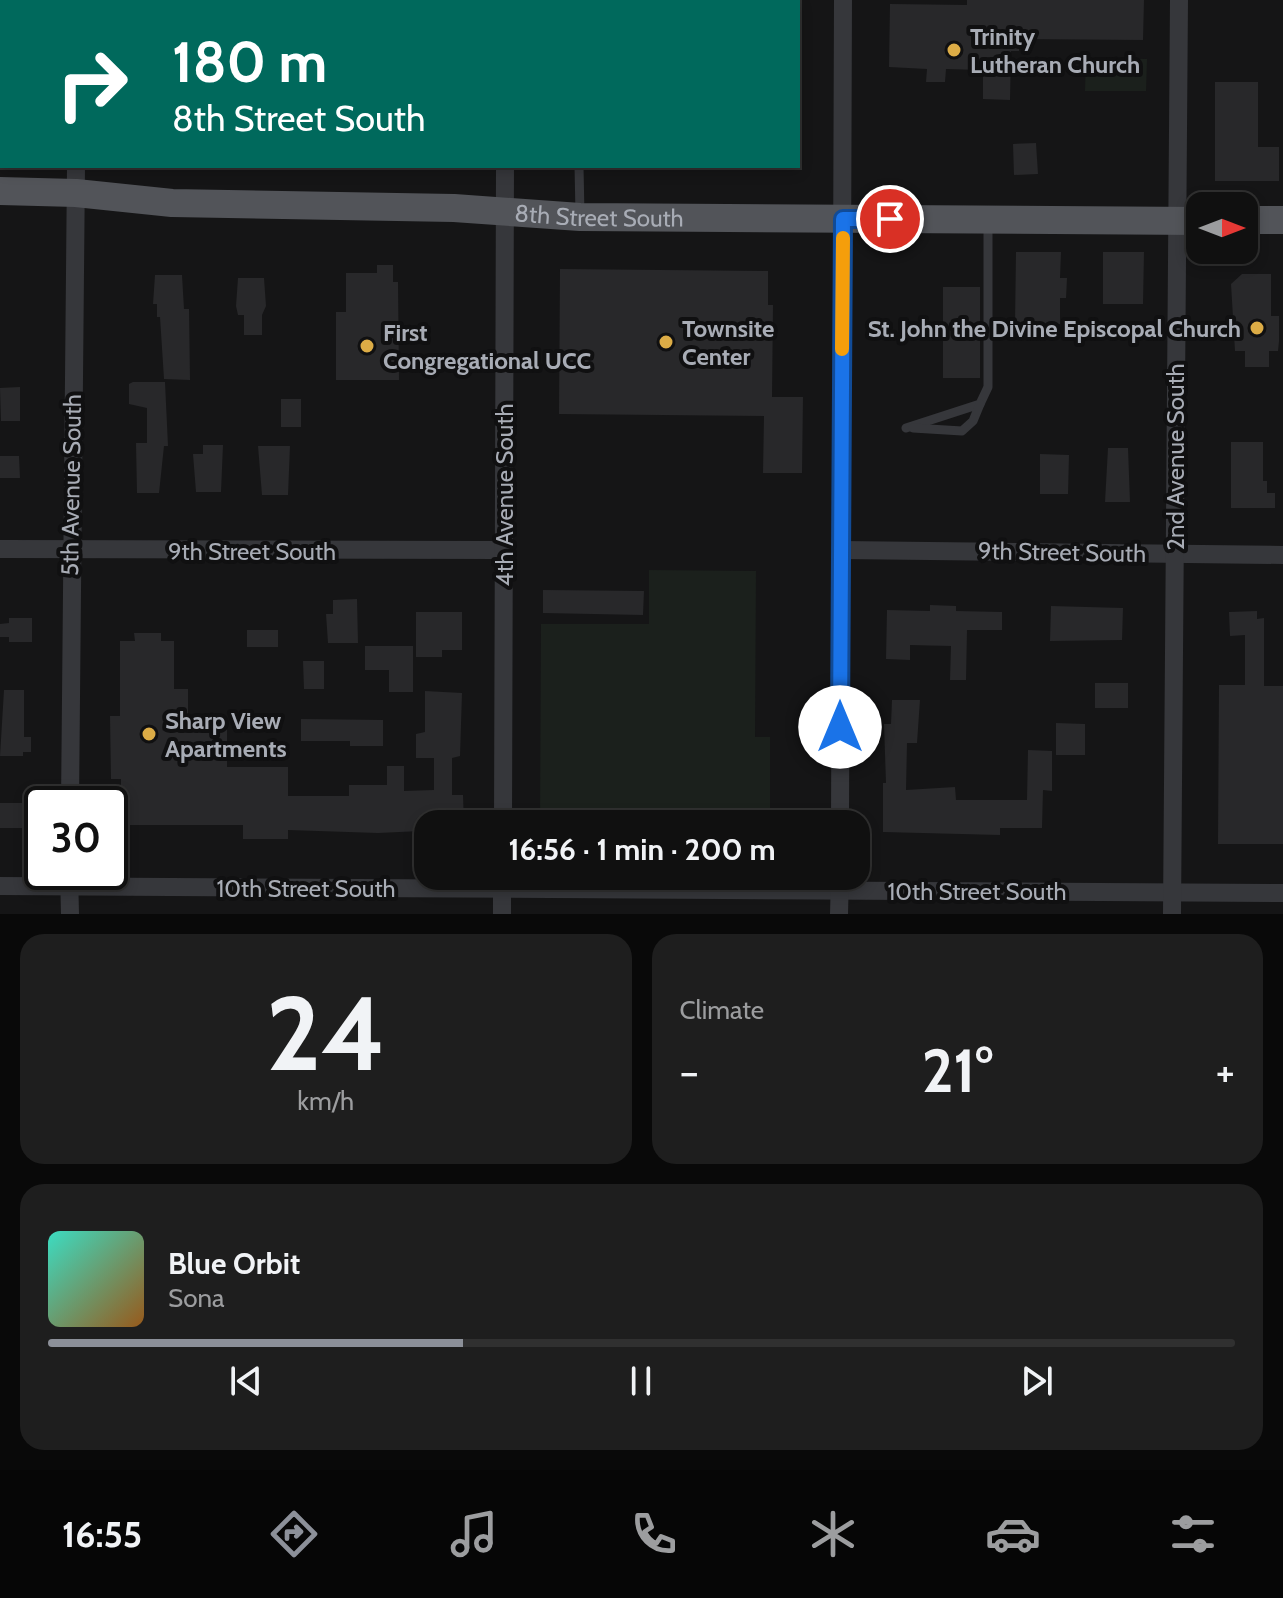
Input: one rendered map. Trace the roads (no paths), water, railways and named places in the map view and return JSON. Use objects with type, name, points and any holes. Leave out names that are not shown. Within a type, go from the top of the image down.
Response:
[{"type":"main road","name":"8th Street South","points":[[0,191],[76,180],[172,203],[505,211],[580,217],[1186,221]]},
{"type":"street","points":[[840,810],[843,0]]},
{"type":"street","name":"2nd Avenue South","points":[[1179,0],[1187,192]]},
{"type":"street","name":"4th Avenue South","points":[[503,810],[505,168]]},
{"type":"street","name":"5th Avenue South","points":[[70,786],[76,180]]},
{"type":"street","name":"2nd Avenue South","points":[[1172,914],[1174,553],[1186,264]]},
{"type":"street","name":"9th Street South","points":[[0,549],[104,552],[503,550]]},
{"type":"street","name":"9th Street South","points":[[841,550],[1283,555]]},
{"type":"street","name":"10th Street South","points":[[128,879],[414,881]]},
{"type":"street","name":"10th Street South","points":[[0,886],[24,884]]},
{"type":"street","name":"10th Street South","points":[[870,884],[1283,893]]},
{"type":"street","points":[[69,890],[70,914]]},
{"type":"street","points":[[502,890],[502,914]]},
{"type":"street","points":[[839,914],[840,890]]},
{"type":"lane","points":[[579,168],[580,217]]},
{"type":"lane","points":[[980,404],[906,428],[962,431],[973,421],[988,387],[988,220]]},
{"type":"place","name":"Trinity Lutheran Church","points":[[954,50]]},
{"type":"place","name":"St. John the Divine Episcopal Church","points":[[1257,328]]},
{"type":"place","name":"Townsite Center","points":[[666,342]]},
{"type":"place","name":"First Congregational UCC","points":[[367,346]]},
{"type":"place","name":"Sharp View Apartments","points":[[149,734]]}]
